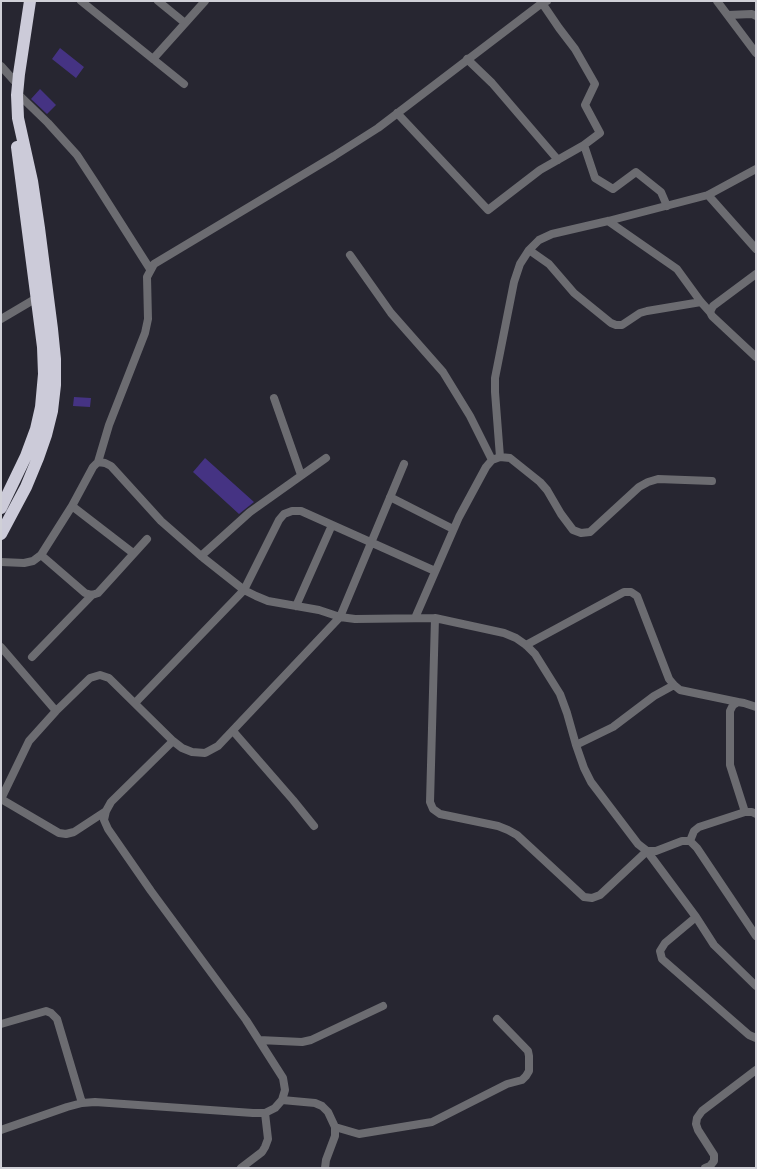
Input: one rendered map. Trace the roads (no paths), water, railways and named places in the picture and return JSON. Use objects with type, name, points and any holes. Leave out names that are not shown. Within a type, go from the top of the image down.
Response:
[{"type":"highway","points":[[1,508],[26,456],[36,429],[41,407],[44,367],[37,298],[17,147],[19,128],[17,89],[30,1]]},
{"type":"highway","points":[[1,534],[26,487],[38,458],[52,411],[55,385],[55,359],[48,292],[32,181],[19,128]]},
{"type":"street","points":[[81,1],[184,84]]},
{"type":"street","points":[[158,1],[186,23]]},
{"type":"street","points":[[153,59],[205,1]]},
{"type":"street","points":[[717,1],[756,53]]},
{"type":"street","points":[[1,562],[24,563],[33,561],[41,555],[72,506],[93,467],[98,462],[109,425],[145,333],[148,319],[147,277],[154,264],[159,260],[334,156],[378,128],[397,113],[467,59],[544,2],[559,28],[575,48],[595,84],[585,105],[600,133],[540,170],[488,210],[397,113]]},
{"type":"street","points":[[728,15],[752,14],[756,16]]},
{"type":"street","points":[[467,59],[492,83],[558,160]]},
{"type":"street","points":[[1,66],[17,89],[77,155],[150,270]]},
{"type":"street","points":[[584,144],[596,178],[613,189],[636,172],[661,192],[667,206]]},
{"type":"street","points":[[500,457],[495,392],[496,378],[514,282],[520,264],[529,250],[540,240],[552,234],[708,195],[756,169]]},
{"type":"street","points":[[708,195],[756,249]]},
{"type":"street","points":[[608,221],[677,269],[712,316],[756,357]]},
{"type":"street","points":[[529,250],[549,264],[574,292],[611,323],[616,325],[622,325],[640,313],[647,311],[701,302]]},
{"type":"street","points":[[350,255],[388,309],[451,383],[470,416],[492,460]]},
{"type":"street","points":[[710,312],[712,306],[756,274]]},
{"type":"street","points":[[1,320],[48,292]]},
{"type":"street","points":[[274,398],[301,475]]},
{"type":"street","points":[[415,618],[453,529],[486,467],[492,460],[500,457],[510,458],[540,482],[547,490],[561,514],[573,530],[581,533],[590,532],[639,487],[648,482],[658,479],[712,481]]},
{"type":"street","points":[[200,556],[250,512],[326,458]]},
{"type":"street","points":[[98,462],[105,463],[110,466],[161,521],[200,556],[244,590],[268,601],[319,610],[340,616],[372,620],[435,618],[504,633],[526,645],[534,654],[560,694],[568,713],[576,746],[591,782],[638,844],[647,851],[696,917],[714,945],[756,986]]},
{"type":"street","points":[[106,811],[74,832],[66,834],[59,833],[1,799],[29,741],[56,711],[90,678],[100,675],[109,678],[182,748],[192,752],[205,752],[218,746],[340,616],[404,464]]},
{"type":"street","points":[[390,497],[453,529]]},
{"type":"street","points":[[72,506],[133,553]]},
{"type":"street","points":[[135,704],[244,590],[279,520],[284,514],[292,511],[301,511],[435,571]]},
{"type":"street","points":[[296,606],[332,525]]},
{"type":"street","points":[[32,658],[92,595],[98,593],[147,539]]},
{"type":"street","points":[[41,555],[85,593],[92,595]]},
{"type":"street","points":[[526,645],[624,592],[631,592],[637,596],[670,679],[674,685],[680,690],[744,702],[756,706]]},
{"type":"street","points":[[435,618],[430,802],[433,809],[440,814],[498,826],[518,835],[584,897],[592,898],[600,895],[647,851],[656,851],[682,841],[690,841],[697,848],[756,936]]},
{"type":"street","points":[[1,647],[56,711]]},
{"type":"street","points":[[576,746],[613,727],[654,696],[674,685]]},
{"type":"street","points":[[738,702],[733,705],[730,711],[730,758],[732,772],[746,812]]},
{"type":"street","points":[[233,731],[314,826]]},
{"type":"street","points":[[1,1130],[67,1106],[82,1103],[95,1102],[265,1113],[275,1108],[282,1100],[284,1090],[283,1078],[259,1040],[246,1020],[151,891],[108,829],[104,820],[106,811],[112,802],[173,741]]},
{"type":"street","points":[[690,841],[694,831],[699,827],[746,812],[756,814]]},
{"type":"street","points":[[696,917],[665,943],[660,951],[662,959],[749,1035],[756,1038]]},
{"type":"street","points":[[259,1040],[302,1042],[311,1040],[383,1006]]},
{"type":"street","points":[[1,1024],[46,1011],[51,1013],[57,1019],[82,1103]]},
{"type":"street","points":[[335,1127],[359,1134],[432,1122],[507,1084],[522,1080],[529,1071],[528,1051],[497,1019]]},
{"type":"street","points":[[705,1168],[710,1166],[714,1161],[714,1155],[698,1130],[696,1124],[697,1118],[702,1111],[756,1070]]},
{"type":"street","points":[[282,1100],[315,1103],[322,1106],[328,1112],[335,1127],[335,1136],[326,1160],[325,1168]]},
{"type":"street","points":[[241,1168],[262,1152],[266,1147],[268,1139],[265,1113]]}]
